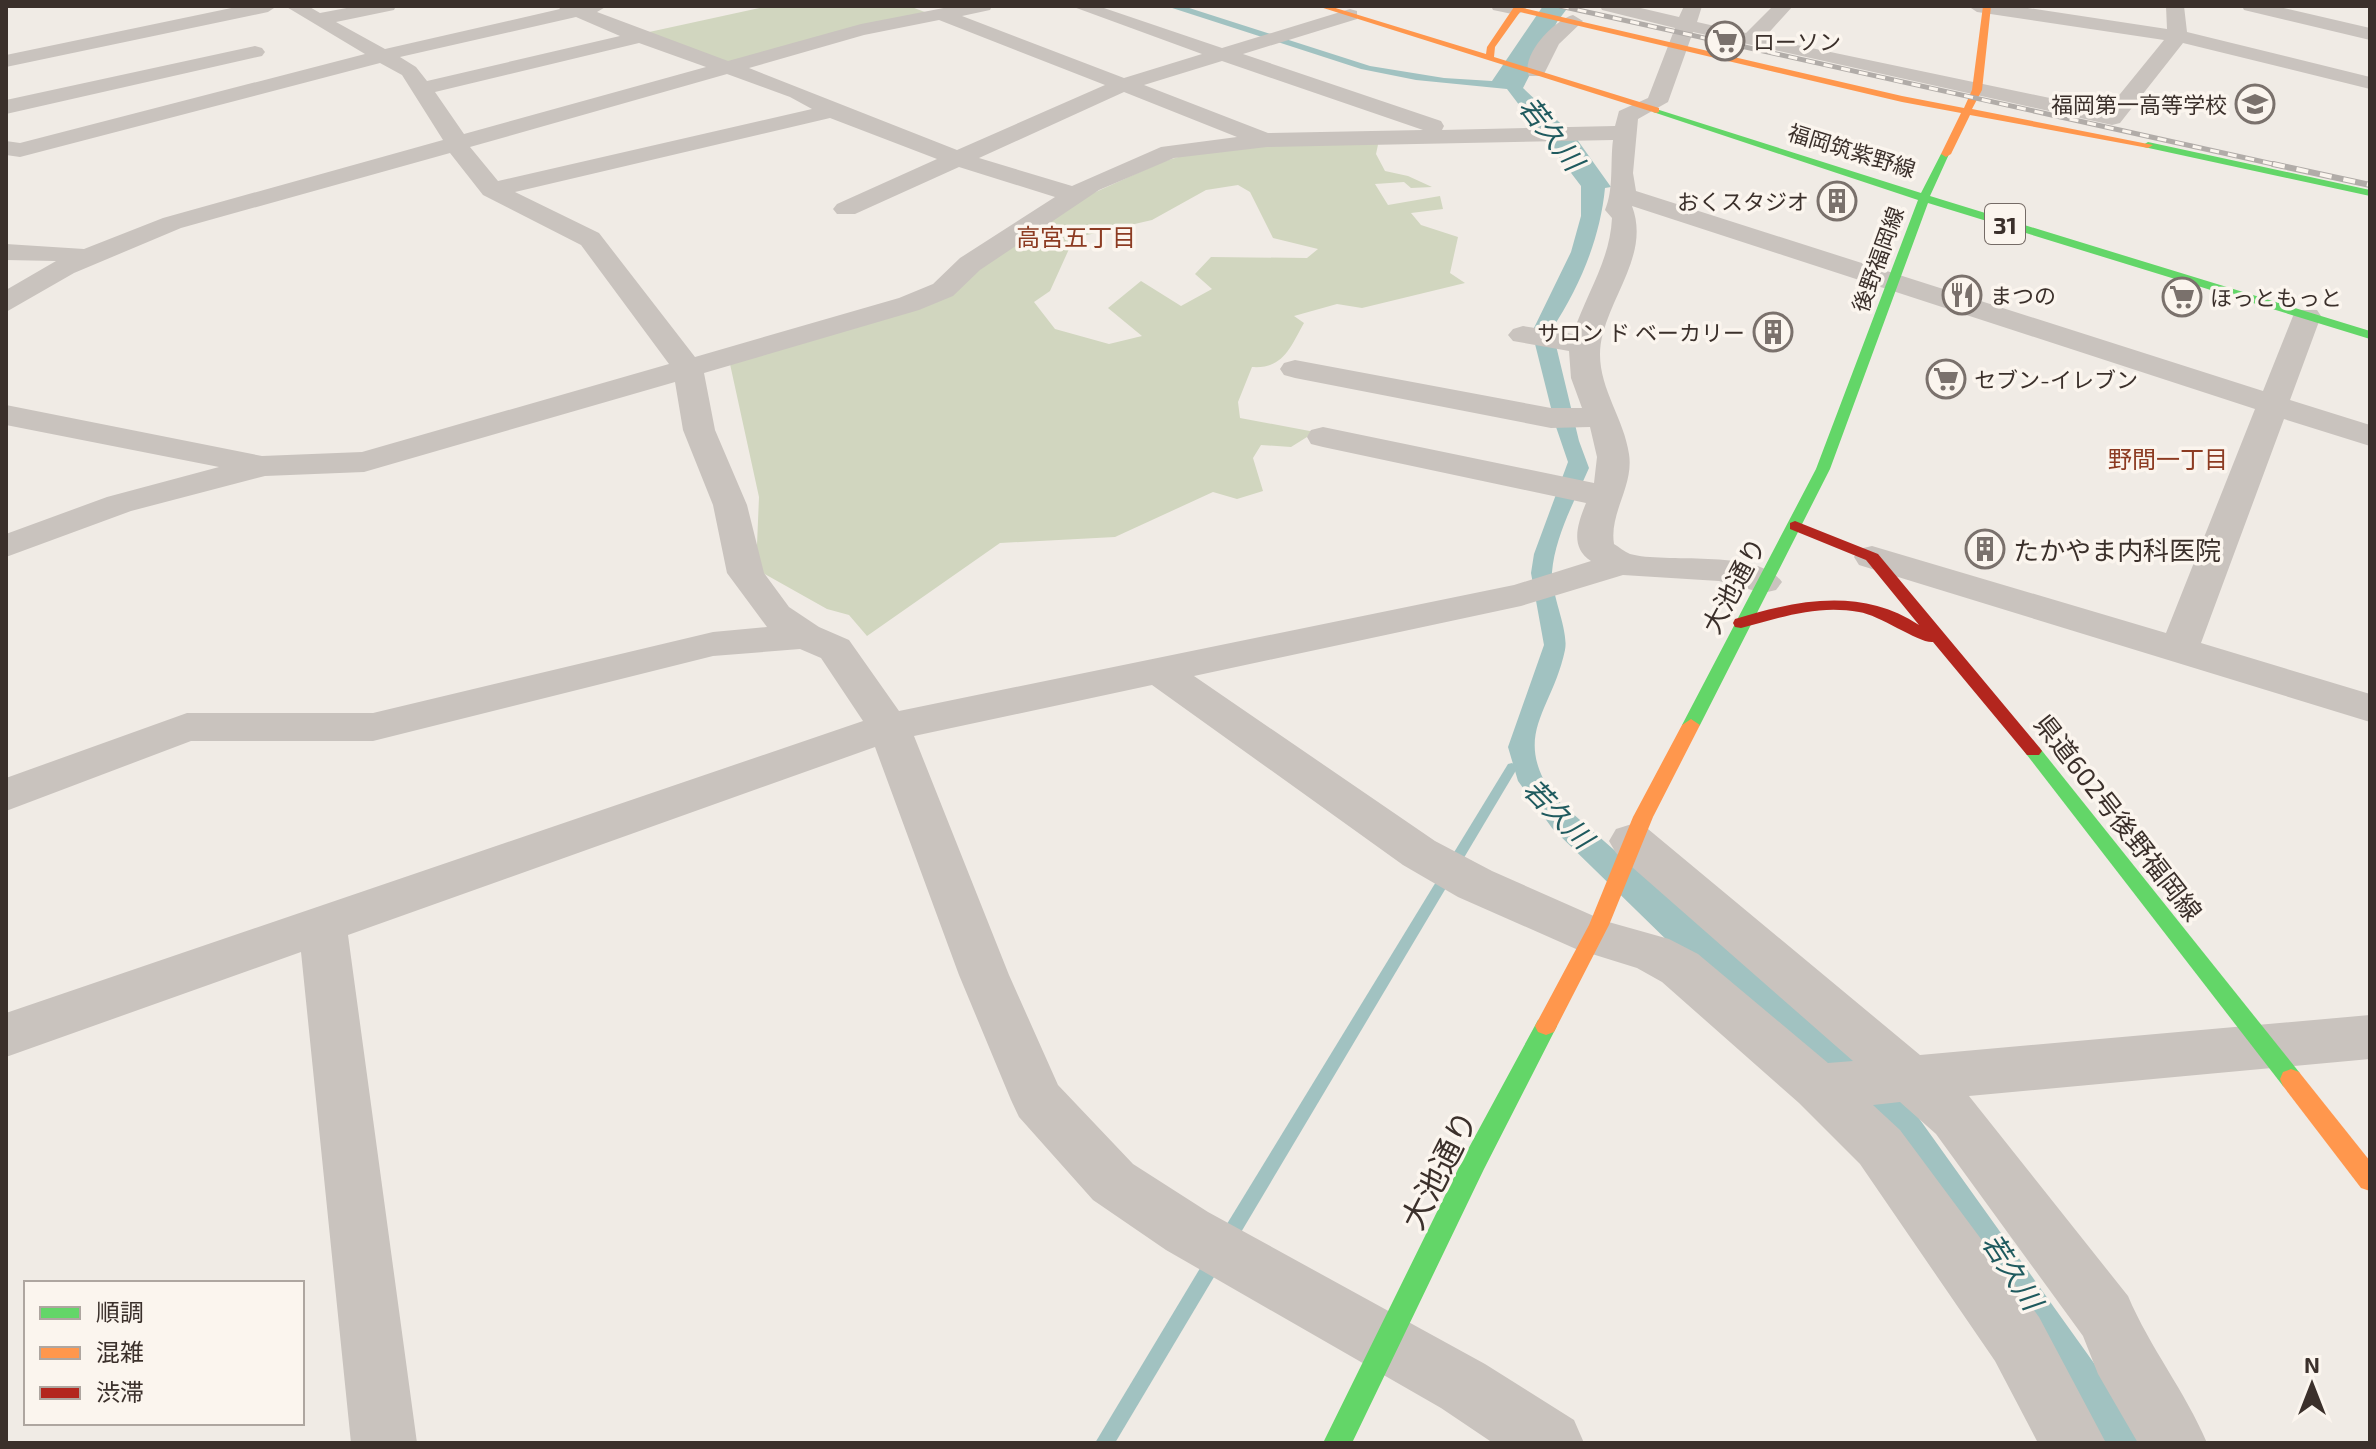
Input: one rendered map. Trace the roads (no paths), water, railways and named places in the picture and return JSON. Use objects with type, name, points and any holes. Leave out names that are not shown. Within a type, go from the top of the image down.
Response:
[{"type":"main road","name":"福岡筑紫野線","points":[[1321,6],[1490,56],[1924,198],[2370,335]]},
{"type":"main road","name":"後野福岡線","points":[[1795,526],[1823,469],[1924,198],[1974,100],[1984,6]]},
{"type":"main road","points":[[1490,56],[1491,47],[1517,8],[1902,99],[1974,100],[2095,133],[2370,193]]},
{"type":"main road","name":"県道602号後野福岡線","points":[[1795,526],[1872,557],[1996,703],[2370,1180]]},
{"type":"main road","name":"大池通り","points":[[1337,1443],[1475,1161],[1599,925],[1632,841],[1741,623],[1795,526]]},
{"type":"main road","points":[[1741,623],[1782,609],[1824,603],[1848,603],[1883,611],[1919,630],[1996,703]]},
{"type":"street","points":[[6,61],[268,6]]},
{"type":"street","points":[[306,13],[387,6]]},
{"type":"street","points":[[6,303],[25,288],[88,257],[172,223],[928,10],[983,6]]},
{"type":"street","points":[[1080,6],[1461,136]]},
{"type":"street","points":[[1609,6],[1689,15],[1756,40],[1974,100],[2112,118],[2178,36],[2175,6]]},
{"type":"street","points":[[1756,40],[1784,6]]},
{"type":"street","points":[[1984,6],[2178,36],[2370,83]]},
{"type":"street","points":[[2251,6],[2370,34]]},
{"type":"street","points":[[11,152],[580,8],[640,37],[798,92],[832,111],[955,158],[1075,195]]},
{"type":"street","points":[[928,10],[1267,140]]},
{"type":"street","points":[[306,13],[376,52],[382,59],[409,71],[454,136],[455,144],[492,190],[590,239],[688,368],[699,430],[730,505],[746,573],[775,615],[805,636],[835,649],[889,727],[984,975],[1038,1100],[1113,1182],[1187,1231],[1385,1345],[1463,1386],[1551,1443]]},
{"type":"street","points":[[846,209],[1122,85],[1350,15]]},
{"type":"street","points":[[1621,564],[1597,549],[1593,535],[1599,496],[1614,472],[1601,417],[1577,344],[1627,242],[1625,216],[1618,210],[1624,195],[1621,173],[1627,116],[1657,102],[1689,15]]},
{"type":"street","points":[[1534,72],[1569,20]]},
{"type":"street","points":[[421,89],[640,37]]},
{"type":"street","points":[[6,107],[255,52]]},
{"type":"street","points":[[622,97],[643,113]]},
{"type":"street","points":[[492,190],[832,111]]},
{"type":"street","points":[[665,129],[687,145]]},
{"type":"street","points":[[6,546],[119,504],[262,466],[364,462],[909,304],[943,290],[970,264],[1075,195],[1169,152],[1267,140],[1625,133]]},
{"type":"street","points":[[1624,195],[1895,280],[2370,436]]},
{"type":"street","points":[[6,252],[34,251],[88,257]]},
{"type":"street","points":[[2179,649],[2307,316]]},
{"type":"street","points":[[1523,335],[1577,344]]},
{"type":"street","points":[[1295,369],[1551,418],[1601,417]]},
{"type":"street","points":[[6,415],[262,466]]},
{"type":"street","points":[[1323,437],[1554,483],[1599,496]]},
{"type":"street","points":[[1872,557],[2370,708]]},
{"type":"street","points":[[6,1035],[889,727],[1521,595],[1621,564],[1722,570],[1763,582]]},
{"type":"street","points":[[6,795],[187,727],[373,727],[713,644],[805,636]]},
{"type":"street","points":[[1156,669],[1419,853],[1475,884],[1593,936],[1652,953],[1680,968],[1818,1087],[1889,1160],[2017,1339],[2073,1443]]},
{"type":"street","points":[[1632,841],[1914,1078],[1955,1117],[2106,1317],[2120,1352],[2174,1443]]},
{"type":"street","points":[[322,925],[384,1443]]},
{"type":"street","points":[[1818,1087],[2370,1037]]},
{"type":"water","name":"若久川","points":[[1166,6],[1183,6],[1370,66],[1444,78],[1492,81],[1543,6],[1569,6],[1557,22],[1523,88],[1576,138],[1611,187],[1605,188],[1599,226],[1587,262],[1552,329],[1579,441],[1589,468],[1566,518],[1552,572],[1566,642],[1535,740],[1542,776],[1555,798],[1918,1117],[2106,1380],[2144,1443],[2093,1443],[2033,1335],[1678,951],[1552,828],[1518,781],[1508,747],[1544,645],[1531,573],[1534,554],[1568,462],[1532,332],[1571,252],[1581,216],[1581,186],[1507,89],[1416,80],[1361,69]]},
{"type":"waterway","points":[[1228,1238],[1512,767]]},
{"type":"waterway","points":[[1104,1443],[1214,1261]]},
{"type":"railway","points":[[1560,6],[2282,166]]},
{"type":"railway","points":[[2273,164],[2370,185]]},
{"type":"place","name":"ローソン","points":[[1725,41]]},
{"type":"place","name":"福岡第一高等学校","points":[[2255,104]]},
{"type":"place","name":"おくスタジオ","points":[[1837,201]]},
{"type":"place","name":"まつの","points":[[1962,295]]},
{"type":"place","name":"ほっともっと","points":[[2182,297]]},
{"type":"place","name":"サロン ド ベーカリー","points":[[1773,332]]},
{"type":"place","name":"セブン-イレブン","points":[[1946,379]]},
{"type":"place","name":"たかやま内科医院","points":[[1985,549]]},
{"type":"district","name":"高宮五丁目","points":[[1076,236]]},
{"type":"district","name":"野間一丁目","points":[[2168,458]]}]
